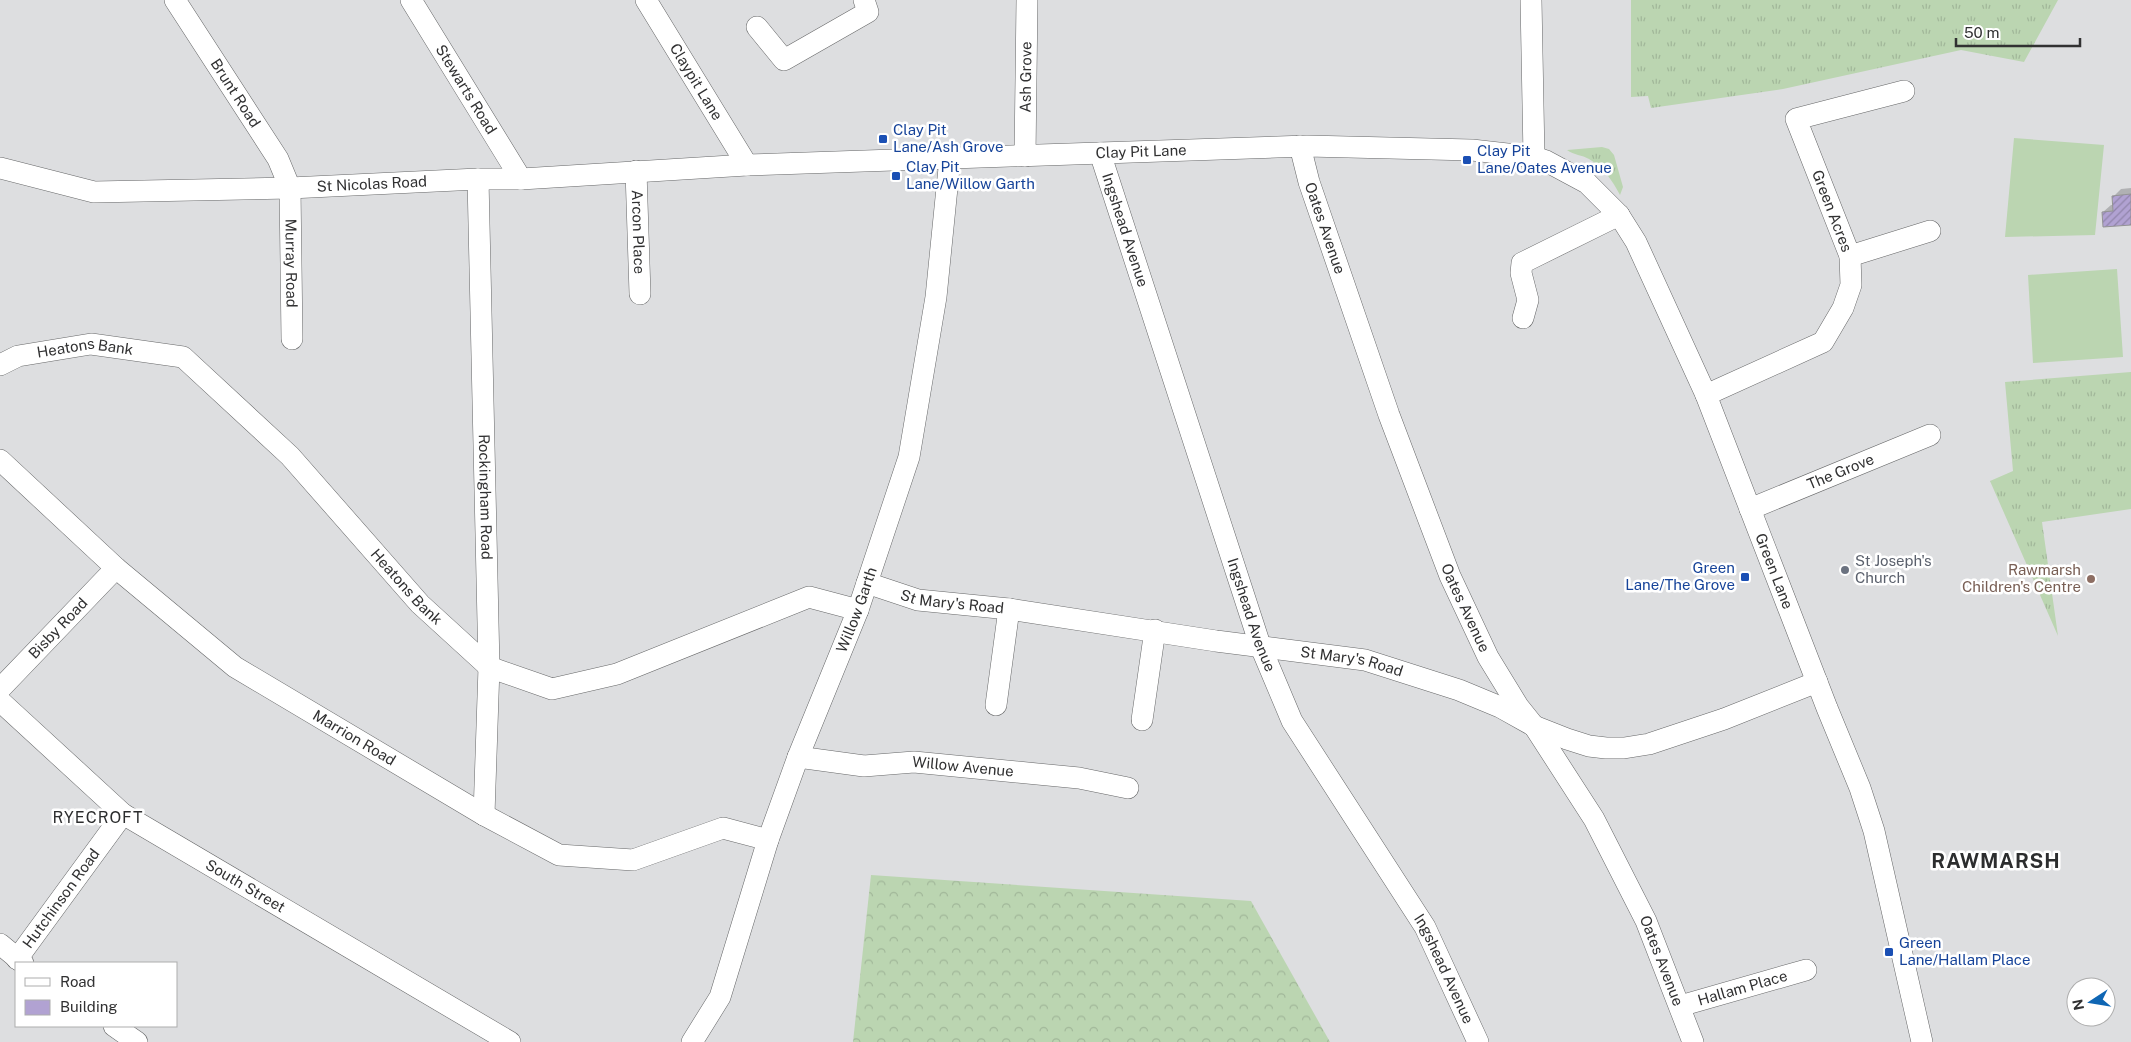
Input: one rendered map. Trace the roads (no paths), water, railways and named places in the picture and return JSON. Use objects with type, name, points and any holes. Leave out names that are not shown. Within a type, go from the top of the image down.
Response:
[{"type":"street","name":"Brunt Road","points":[[175,0],[278,158],[290,188]]},
{"type":"street","name":"Stewarts Road","points":[[411,0],[521,179]]},
{"type":"street","name":"Claypit Lane","points":[[646,0],[747,165]]},
{"type":"street","name":"Ash Grove","points":[[1025,156],[1027,0]]},
{"type":"street","points":[[1531,0],[1534,157]]},
{"type":"street","points":[[757,27],[784,60],[866,6]]},
{"type":"street","name":"Green Acres","points":[[1706,395],[1823,342],[1844,308],[1851,285],[1850,256],[1796,119],[1904,91]]},
{"type":"street","name":"Clay Pit Lane","points":[[747,165],[1300,146],[1472,150],[1534,157]]},
{"type":"street","name":"Oates Avenue","points":[[1300,146],[1309,182],[1389,415],[1450,576],[1488,657],[1518,706],[1534,726],[1594,819],[1646,921],[1693,1042]]},
{"type":"street","name":"Ingshead Avenue","points":[[1100,153],[1260,645],[1292,720],[1425,927],[1478,1042]]},
{"type":"street","name":"Green Lane","points":[[1534,157],[1546,161],[1587,183],[1619,215],[1636,242],[1706,395],[1860,788],[1874,831],[1922,1042]]},
{"type":"street","name":"Willow Garth","points":[[692,1042],[720,997],[768,840],[798,757],[858,610],[909,457],[936,297],[950,158]]},
{"type":"street","name":"St Nicolas Road","points":[[0,168],[94,192],[290,188],[478,179],[521,179],[747,165]]},
{"type":"street","name":"Arcon Place","points":[[636,171],[640,294]]},
{"type":"street","name":"Rockingham Road","points":[[478,179],[489,667],[484,815]]},
{"type":"street","name":"Murray Road","points":[[290,188],[292,339]]},
{"type":"street","points":[[1523,318],[1528,300],[1521,273],[1522,263],[1619,215]]},
{"type":"street","points":[[1850,256],[1930,231]]},
{"type":"street","name":"Heatons Bank","points":[[0,365],[18,356],[91,344],[183,357],[290,456],[420,604],[489,667],[552,689],[617,674],[809,597],[858,610]]},
{"type":"street","name":"The Grove","points":[[1750,509],[1930,435]]},
{"type":"street","name":"Marrion Road","points":[[0,460],[116,568],[235,667],[484,815],[559,856],[633,860],[723,828],[768,840]]},
{"type":"street","name":"Bisby Road","points":[[0,689],[116,568]]},
{"type":"street","name":"St Mary's Road","points":[[867,583],[918,600],[1009,609],[1365,660],[1460,690],[1500,707],[1534,726],[1589,746],[1606,748],[1637,747],[1724,719],[1817,682]]},
{"type":"street","points":[[996,705],[1009,609]]},
{"type":"street","points":[[1142,720],[1155,630]]},
{"type":"street","name":"South Street","points":[[0,701],[123,814],[510,1042]]},
{"type":"street","name":"Willow Avenue","points":[[798,757],[864,766],[914,762],[1079,778],[1128,788]]},
{"type":"street","name":"Hutchinson Road","points":[[20,961],[123,814]]},
{"type":"street","points":[[0,944],[20,961]]},
{"type":"street","name":"Hallam Place","points":[[1680,1006],[1806,970]]},
{"type":"street","points":[[115,1027],[137,1042]]},
{"type":"place","name":"Clay Pit Lane/Ash Grove","points":[[883,139]]},
{"type":"place","name":"Clay Pit Lane/Oates Avenue","points":[[1467,160]]},
{"type":"place","name":"Clay Pit Lane/Willow Garth","points":[[896,176]]},
{"type":"place","name":"St Joseph's Church","points":[[1845,570]]},
{"type":"place","name":"Green Lane/The Grove","points":[[1745,577]]},
{"type":"place","name":"Rawmarsh Children's Centre","points":[[2091,579]]},
{"type":"place","name":"Green Lane/Hallam Place","points":[[1889,952]]},
{"type":"district","name":"RYECROFT","points":[[98,817]]},
{"type":"district","name":"RAWMARSH","points":[[1996,861]]}]
